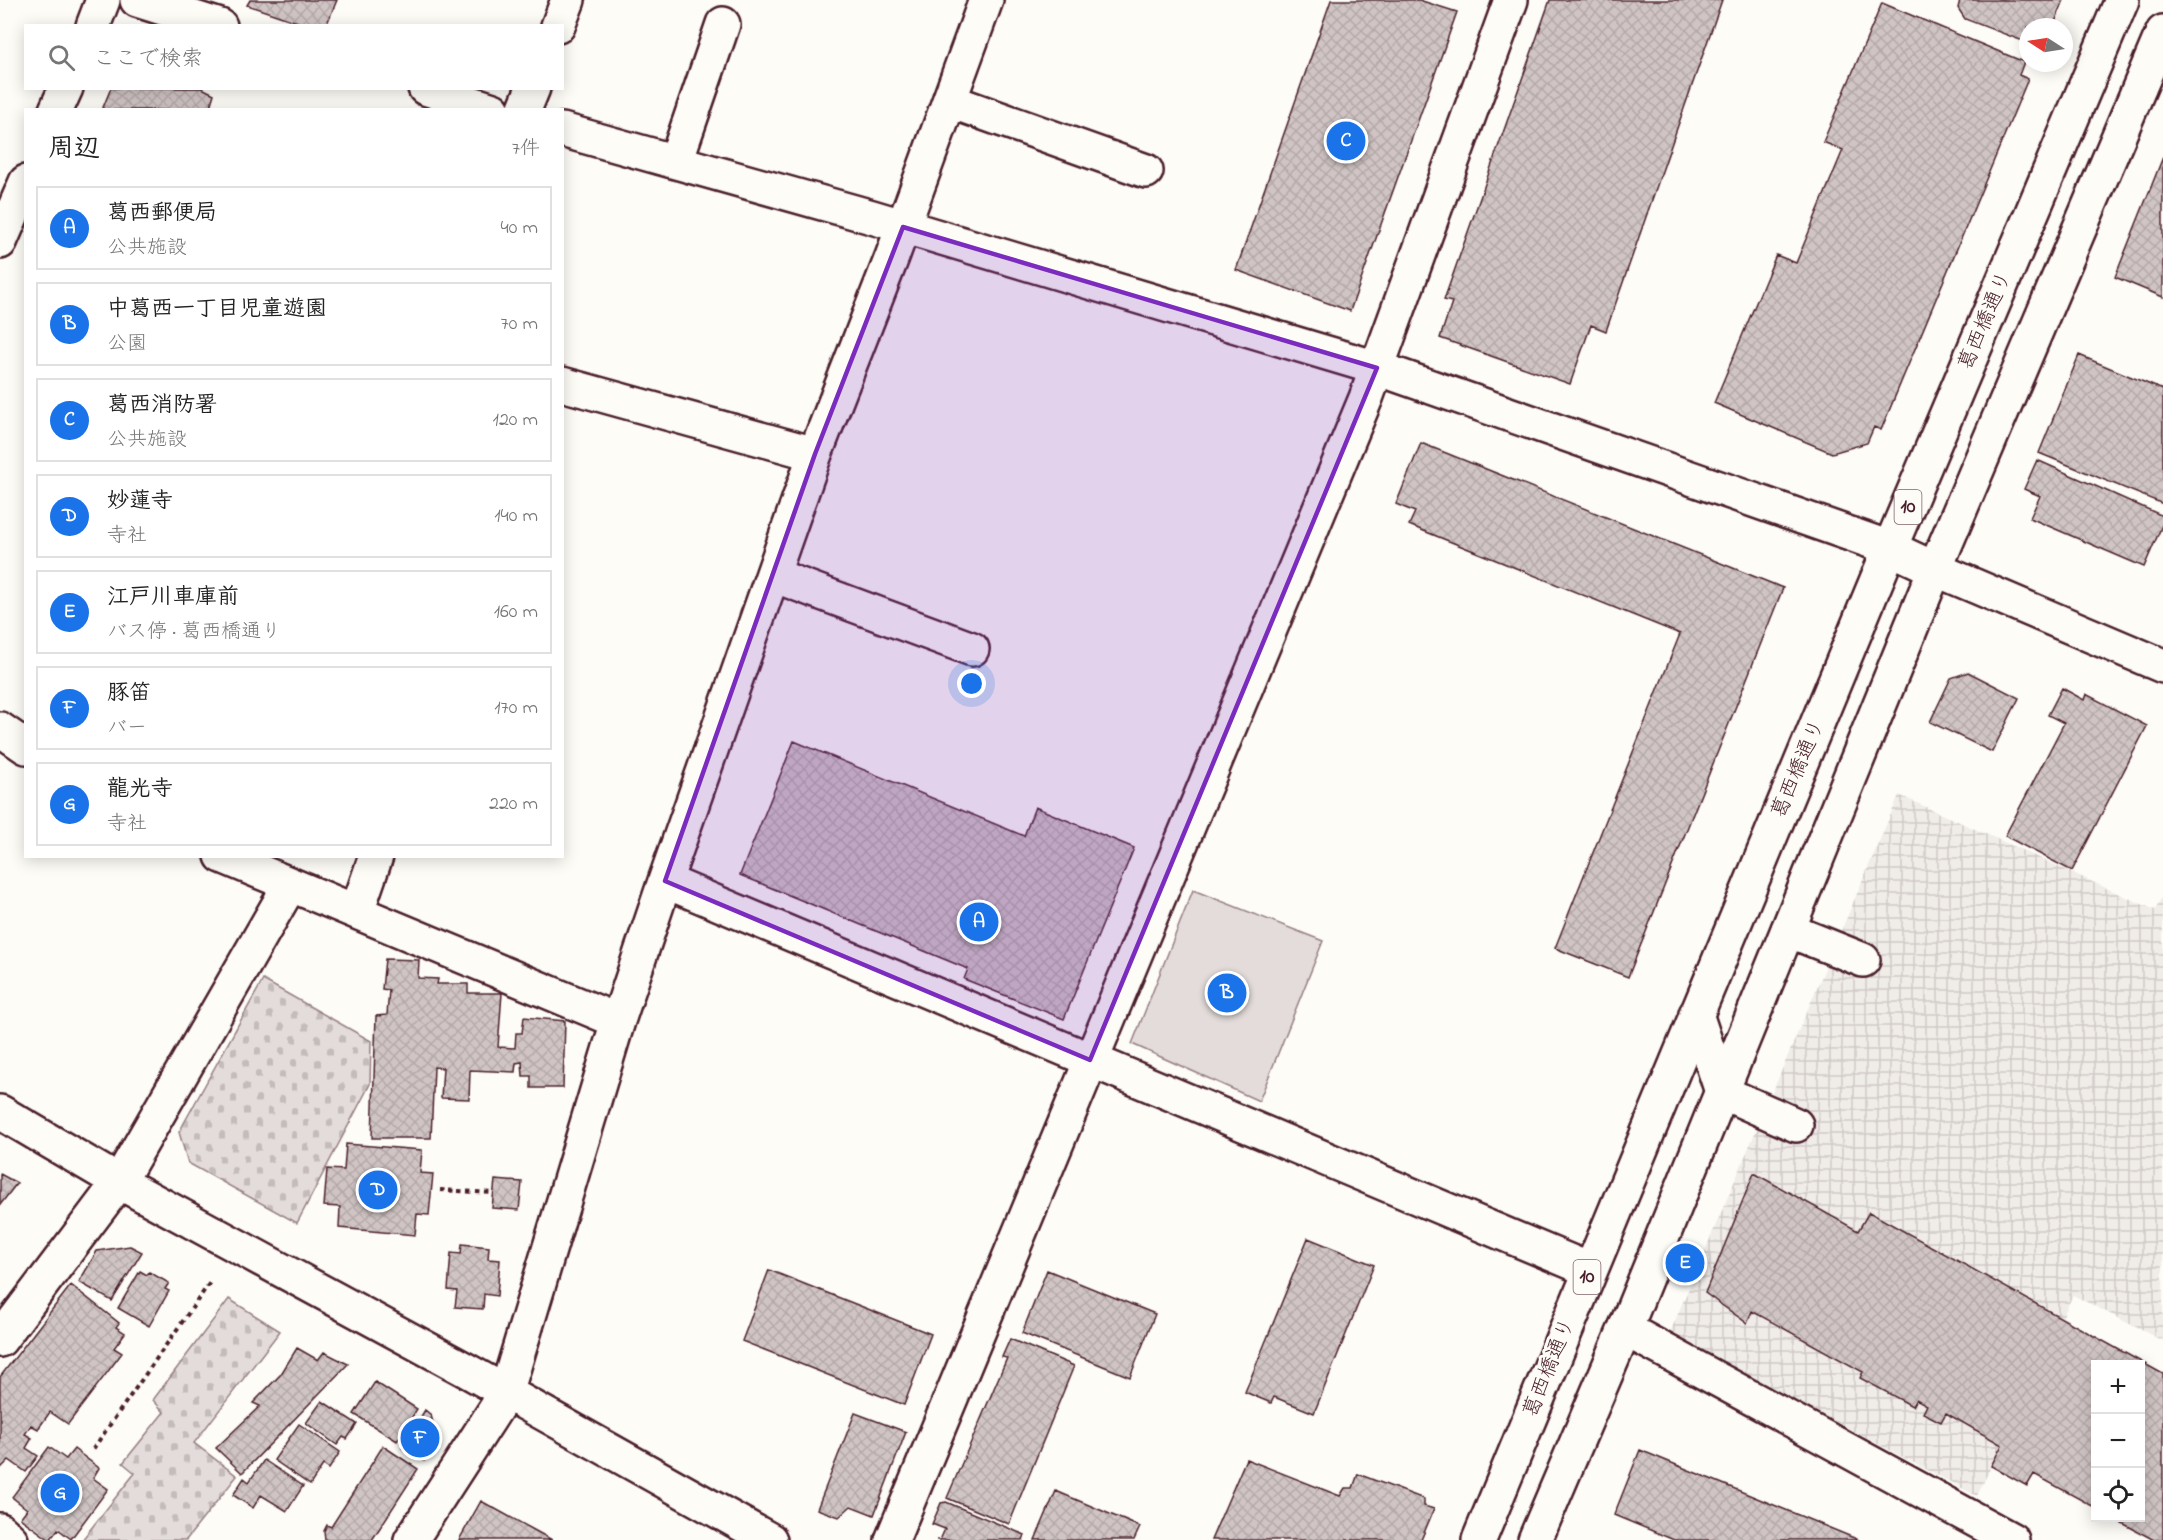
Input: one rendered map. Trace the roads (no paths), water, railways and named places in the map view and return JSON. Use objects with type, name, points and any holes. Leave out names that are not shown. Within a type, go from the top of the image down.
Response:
[{"type":"street","points":[[94,24],[104,0]]},
{"type":"street","points":[[137,0],[214,24]]},
{"type":"street","points":[[559,24],[568,0]]},
{"type":"street","points":[[411,1540],[506,1393],[520,1353],[618,1021],[665,881],[815,454],[903,227],[986,0]]},
{"type":"street","points":[[892,1540],[1366,398],[1511,0]]},
{"type":"street","name":"葛西橋通り","points":[[1479,1540],[1890,548],[2122,0]]},
{"type":"street","points":[[676,161],[723,24]]},
{"type":"street","name":"10","points":[[1535,1540],[1625,1329],[1935,569],[2163,32]]},
{"type":"street","points":[[58,108],[65,90]]},
{"type":"street","points":[[431,90],[487,108]]},
{"type":"street","points":[[525,108],[532,90]]},
{"type":"street","points":[[950,101],[1146,171]]},
{"type":"street","points":[[564,131],[903,227],[1377,368],[1890,548],[2163,666]]},
{"type":"street","points":[[12,228],[24,189]]},
{"type":"street","points":[[564,385],[815,454]]},
{"type":"street","points":[[773,575],[972,649]]},
{"type":"street","points":[[0,729],[24,746]]},
{"type":"street","points":[[227,858],[618,1021]]},
{"type":"street","points":[[357,911],[375,858]]},
{"type":"street","points":[[665,881],[1590,1270]]},
{"type":"street","points":[[0,1340],[119,1182],[290,885]]},
{"type":"street","points":[[1788,930],[1863,960]]},
{"type":"street","points":[[1696,1014],[1722,1092],[1796,1125]]},
{"type":"street","points":[[0,1112],[119,1182],[770,1540]]},
{"type":"street","points":[[1625,1329],[1992,1535]]},
{"type":"street","points":[[0,1530],[11,1540]]},
{"type":"place","name":"葛西消防署","points":[[1346,141]]},
{"type":"place","name":"葛西郵便局","points":[[979,922]]},
{"type":"place","name":"中葛西一丁目児童遊園","points":[[1227,993]]},
{"type":"place","name":"妙蓮寺","points":[[378,1190]]},
{"type":"place","name":"江戸川車庫前","points":[[1685,1263]]},
{"type":"place","name":"豚笛","points":[[420,1438]]},
{"type":"place","name":"龍光寺","points":[[60,1493]]}]
